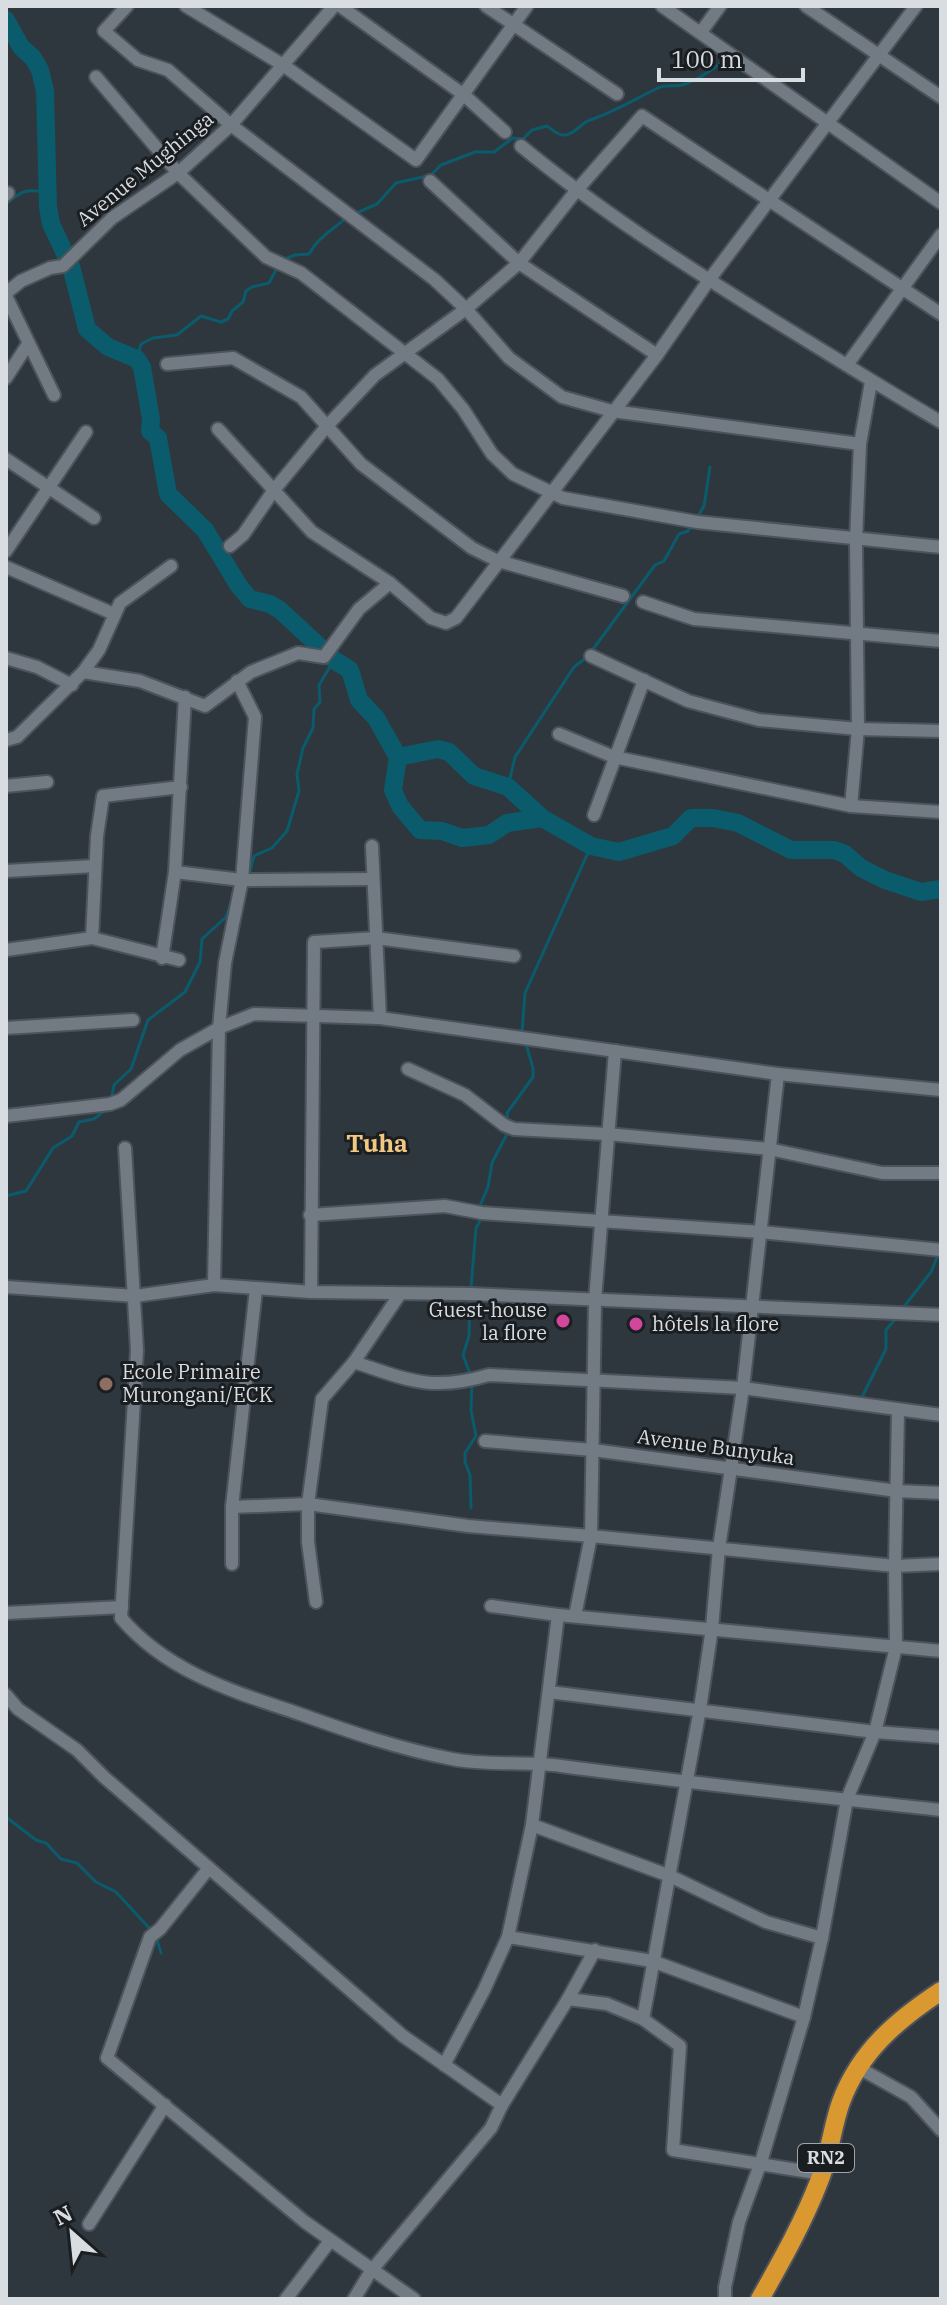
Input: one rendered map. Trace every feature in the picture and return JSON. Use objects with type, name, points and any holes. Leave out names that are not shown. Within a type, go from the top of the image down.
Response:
[{"type":"highway","name":"RN2","points":[[760,2299],[805,2218],[822,2174],[841,2101],[859,2068],[880,2036],[941,1991]]},
{"type":"street","points":[[127,6],[104,31],[138,60],[168,70],[231,125],[435,280],[466,309],[509,358],[562,397],[612,411],[860,444]]},
{"type":"street","points":[[186,6],[283,65],[416,160],[527,6]]},
{"type":"street","points":[[337,6],[464,95],[505,132]]},
{"type":"street","name":"Avenue Mughinga","points":[[6,294],[21,281],[50,268],[63,266],[112,218],[178,173],[231,125],[337,6]]},
{"type":"street","points":[[486,6],[617,94]]},
{"type":"street","points":[[662,6],[941,203]]},
{"type":"street","points":[[701,32],[720,6]]},
{"type":"street","points":[[806,6],[941,97]]},
{"type":"street","points":[[218,429],[312,532],[390,583],[431,618],[446,623],[456,618],[657,355],[709,280],[916,6]]},
{"type":"street","points":[[96,77],[178,173],[266,257],[301,273],[438,379],[463,409],[492,454],[513,474],[563,498],[694,522],[941,547]]},
{"type":"street","points":[[230,546],[243,535],[274,490],[327,426],[375,375],[466,309],[519,263],[576,191],[642,116],[941,314]]},
{"type":"street","points":[[521,146],[576,191],[709,280],[871,382],[941,422]]},
{"type":"street","points":[[430,181],[519,263],[657,355]]},
{"type":"street","points":[[847,365],[941,235]]},
{"type":"street","points":[[6,294],[54,395]]},
{"type":"street","points":[[6,378],[28,344]]},
{"type":"street","points":[[167,364],[233,358],[301,397],[361,464],[472,548],[498,561],[623,596]]},
{"type":"street","points":[[851,806],[858,729],[856,540],[860,444],[871,382]]},
{"type":"street","points":[[6,551],[86,432]]},
{"type":"street","points":[[6,459],[94,518]]},
{"type":"street","points":[[6,740],[17,737],[83,672],[99,650],[120,603],[171,566]]},
{"type":"street","points":[[6,567],[114,614]]},
{"type":"street","points":[[83,672],[140,681],[205,706],[251,672],[298,653],[328,653],[359,609],[390,583]]},
{"type":"street","points":[[643,602],[694,619],[941,641]]},
{"type":"street","points":[[591,656],[688,701],[759,720],[858,729],[941,731]]},
{"type":"street","points":[[6,658],[37,667],[72,685]]},
{"type":"street","points":[[594,815],[644,680]]},
{"type":"street","points":[[214,1285],[219,1028],[225,963],[242,880],[255,717],[237,681]]},
{"type":"street","points":[[162,958],[175,872],[185,697]]},
{"type":"street","points":[[559,734],[614,757],[851,806],[941,812]]},
{"type":"street","points":[[6,786],[47,782]]},
{"type":"street","points":[[92,938],[95,866],[103,796],[181,787]]},
{"type":"street","points":[[372,846],[380,1018]]},
{"type":"street","points":[[6,871],[95,866]]},
{"type":"street","points":[[175,872],[242,880],[373,879]]},
{"type":"street","points":[[6,950],[92,938],[179,960]]},
{"type":"street","points":[[311,1292],[314,942],[376,938],[514,956]]},
{"type":"street","points":[[6,1116],[110,1104],[121,1100],[180,1050],[219,1028],[254,1014],[380,1018],[778,1074],[941,1090]]},
{"type":"street","points":[[6,1028],[133,1020]]},
{"type":"street","points":[[575,1616],[591,1536],[595,1300],[615,1051]]},
{"type":"street","points":[[408,1069],[465,1095],[509,1127],[769,1149],[882,1173],[941,1173]]},
{"type":"street","points":[[643,2019],[712,1628],[719,1548],[753,1307],[778,1074]]},
{"type":"street","points":[[125,1148],[137,1350],[121,1618],[136,1636],[159,1655],[212,1684],[380,1742],[455,1760],[542,1763],[687,1783],[941,1810]]},
{"type":"street","points":[[310,1215],[445,1206],[601,1223],[761,1232],[939,1249]]},
{"type":"street","points":[[6,1287],[135,1296],[214,1285],[311,1292],[470,1294],[941,1315]]},
{"type":"street","points":[[232,1564],[232,1507],[256,1289]]},
{"type":"street","points":[[316,1602],[308,1542],[308,1504],[322,1399],[354,1362],[400,1294]]},
{"type":"street","points":[[354,1362],[419,1383],[448,1384],[489,1375],[743,1388],[941,1415]]},
{"type":"street","points":[[725,2299],[739,2222],[761,2162],[804,2017],[847,1799],[875,1732],[896,1647],[898,1411]]},
{"type":"street","name":"Avenue Bunyuka","points":[[485,1441],[593,1450],[897,1491],[941,1493]]},
{"type":"street","points":[[232,1507],[308,1504],[468,1526],[895,1566],[941,1564]]},
{"type":"street","points":[[491,1606],[941,1651]]},
{"type":"street","points":[[6,1613],[122,1607]]},
{"type":"street","points":[[444,2065],[508,1937],[542,1763],[558,1615]]},
{"type":"street","points":[[549,1692],[875,1732],[941,1737]]},
{"type":"street","points":[[6,1695],[18,1709],[77,1750],[104,1777],[403,2036],[502,2105]]},
{"type":"street","points":[[532,1825],[670,1876],[766,1922],[822,1938]]},
{"type":"street","points":[[209,1868],[155,1933],[107,2058],[330,2241],[414,2299]]},
{"type":"street","points":[[508,1937],[652,1961],[804,2017]]},
{"type":"street","points":[[354,2299],[371,2271],[491,2128],[595,1950]]},
{"type":"street","points":[[568,1999],[607,2004],[643,2019],[680,2046],[673,2150],[822,2174]]},
{"type":"street","points":[[859,2068],[911,2097],[941,2130]]},
{"type":"street","points":[[89,2224],[165,2105]]},
{"type":"street","points":[[286,2299],[330,2241]]},
{"type":"waterway","points":[[6,20],[21,47],[40,70],[45,91],[51,224],[71,266],[87,329],[108,347],[137,359],[142,367],[151,419],[150,431],[158,438],[168,494],[205,530],[250,599],[280,610],[334,660],[350,670],[359,700],[376,718],[398,757],[393,790],[400,806],[420,830],[442,831],[462,838],[489,835],[507,823],[542,818],[591,846],[619,852],[673,836],[691,818],[713,818],[738,823],[791,850],[834,850],[885,880],[921,892],[941,889]]},
{"type":"waterway","points":[[354,214],[377,204],[396,183],[431,175],[441,165],[475,152],[494,152],[513,138],[523,139],[532,130],[547,126],[561,135],[570,134],[587,122],[661,87],[692,81],[721,63]]},
{"type":"waterway","points":[[6,204],[25,192],[47,193]]},
{"type":"waterway","points":[[284,259],[309,254],[321,238],[347,217]]},
{"type":"waterway","points":[[137,359],[141,344],[153,338],[177,335],[201,316],[221,322],[228,319],[243,302],[246,291],[269,283],[277,268]]},
{"type":"waterway","points":[[698,516],[704,506],[710,467]]},
{"type":"waterway","points":[[591,652],[655,565],[664,561],[679,534],[688,531],[691,526]]},
{"type":"waterway","points":[[508,787],[515,757],[574,667],[586,658]]},
{"type":"waterway","points":[[249,876],[254,856],[272,848],[287,831],[299,791],[297,774],[303,748],[313,728],[314,709],[320,702],[319,685],[334,660]]},
{"type":"waterway","points":[[398,757],[438,749],[449,752],[474,776],[508,787],[542,818]]},
{"type":"waterway","points":[[522,1033],[525,993],[591,846]]},
{"type":"waterway","points":[[111,1101],[114,1085],[131,1069],[148,1020],[185,992],[200,962],[202,939],[226,917],[233,897]]},
{"type":"waterway","points":[[941,907],[941,915]]},
{"type":"waterway","points":[[508,1122],[507,1113],[533,1077],[526,1044]]},
{"type":"waterway","points":[[941,1096],[941,1117]]},
{"type":"waterway","points":[[6,1196],[26,1191],[53,1148],[72,1136],[79,1122],[94,1119],[108,1108]]},
{"type":"waterway","points":[[479,1208],[488,1187],[492,1163],[509,1130]]},
{"type":"waterway","points":[[471,1288],[478,1218]]},
{"type":"waterway","points":[[903,1308],[931,1272],[938,1255]]},
{"type":"waterway","points":[[470,1296],[469,1336],[463,1355],[470,1374]]},
{"type":"waterway","points":[[862,1397],[886,1349],[886,1330],[896,1318]]},
{"type":"waterway","points":[[471,1508],[470,1475],[465,1453],[476,1436],[471,1410],[472,1381]]},
{"type":"waterway","points":[[6,1817],[36,1840],[46,1843],[61,1859],[77,1863],[96,1882],[116,1892],[152,1931]]},
{"type":"waterway","points":[[156,1937],[161,1953]]},
{"type":"place","name":"Guest-house la flore","points":[[563,1321]]},
{"type":"place","name":"hôtels la flore","points":[[636,1324]]},
{"type":"place","name":"Ecole Primaire Murongani/ECK","points":[[106,1384]]},
{"type":"district","name":"Tuha","points":[[377,1144]]}]
